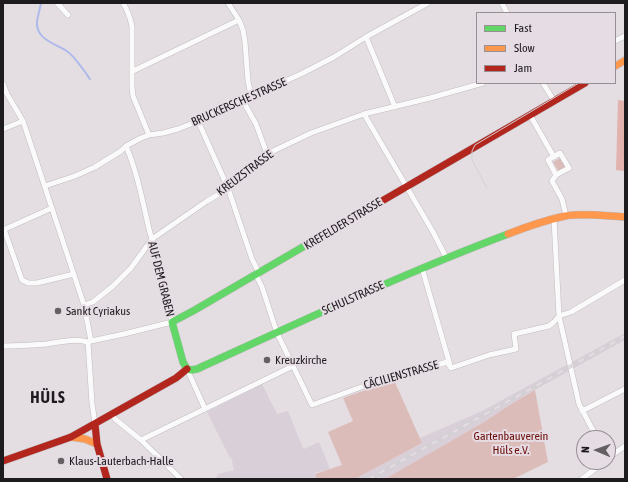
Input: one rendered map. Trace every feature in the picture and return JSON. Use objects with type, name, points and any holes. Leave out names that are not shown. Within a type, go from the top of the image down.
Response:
[{"type":"street","points":[[58,3],[68,15]]},
{"type":"street","points":[[123,3],[129,14],[132,26],[132,87],[149,135]]},
{"type":"street","points":[[228,3],[244,30],[248,81],[251,95]]},
{"type":"street","name":"BRUCKERSCHE STRASSE","points":[[45,186],[96,167],[121,151],[126,146],[149,135],[163,133],[198,121],[243,101],[251,95],[301,74],[334,57],[366,37],[428,3]]},
{"type":"street","points":[[502,3],[506,12]]},
{"type":"street","points":[[133,71],[239,20]]},
{"type":"street","points":[[616,40],[625,36]]},
{"type":"street","points":[[366,37],[395,106]]},
{"type":"street","points":[[616,65],[625,60]]},
{"type":"street","points":[[3,84],[7,94],[23,121],[84,305],[90,341],[92,403],[95,435],[107,479]]},
{"type":"street","name":"KREUZSTRASSE","points":[[84,305],[93,302],[117,282],[135,263],[152,239],[228,188],[267,154],[311,133],[364,114],[480,84]]},
{"type":"street","points":[[544,84],[554,102]]},
{"type":"street","name":"KREFELDER STRASSE","points":[[3,346],[41,344],[72,340],[90,341],[172,322],[182,318],[583,84]]},
{"type":"street","points":[[243,101],[256,124],[267,154]]},
{"type":"street","points":[[364,114],[433,232],[447,259]]},
{"type":"street","points":[[530,115],[554,157]]},
{"type":"street","points":[[3,130],[23,121]]},
{"type":"street","points":[[141,440],[293,366],[277,332],[228,188],[198,121]]},
{"type":"street","name":"AUF DEM GRABEN","points":[[126,146],[136,173],[182,362],[187,369],[205,409]]},
{"type":"street","points":[[556,176],[548,160],[560,153],[569,168],[556,176],[552,181],[562,199],[566,216]]},
{"type":"street","points":[[52,208],[4,229],[22,280],[28,283],[37,283],[74,274]]},
{"type":"street","name":"SCHULSTRASSE","points":[[3,461],[71,437],[176,378],[187,369],[197,369],[347,300],[490,241],[554,218],[586,215],[625,217]]},
{"type":"street","points":[[554,218],[559,316],[578,404],[593,430]]},
{"type":"street","points":[[422,268],[451,368]]},
{"type":"street","name":"CÄCILIENSTRASSE","points":[[293,366],[312,405],[375,382],[419,369],[422,370],[447,362],[451,368],[489,355],[516,348],[514,334],[549,326],[559,316],[571,312],[625,280]]},
{"type":"street","points":[[582,411],[625,389]]},
{"type":"street","points":[[112,414],[115,419],[141,440],[181,479]]},
{"type":"street","points":[[71,437],[85,439],[97,444]]},
{"type":"street","points":[[616,452],[625,446]]},
{"type":"street","points":[[582,479],[594,470]]},
{"type":"shaded area","points":[[618,100],[625,101],[625,171],[616,170]]},
{"type":"shaded area","points":[[625,333],[625,340],[535,390],[484,422],[385,479],[355,479],[422,443],[420,438],[482,411]]},
{"type":"shaded area","points":[[262,384],[277,414],[288,411],[303,448],[304,449],[319,442],[330,469],[315,473],[317,479],[216,479],[218,474],[234,470],[233,460],[230,458],[207,412]]},
{"type":"green space","points":[[560,158],[566,168],[559,172],[553,162]]},
{"type":"green space","points":[[394,380],[422,443],[355,479],[317,479],[315,474],[342,465],[328,432],[353,421],[343,398]]},
{"type":"green space","name":"Gartenbauverein Hüls e.V.","points":[[535,390],[548,462],[513,479],[385,479],[484,422]]},
{"type":"waterway","points":[[41,3],[37,21],[39,33],[48,41],[71,54],[90,79]]},
{"type":"tram line","points":[[616,61],[625,56]]},
{"type":"tram line","points":[[487,188],[472,160],[472,151],[475,145],[577,84]]},
{"type":"railway","points":[[369,479],[625,336]]},
{"type":"traffic: fast","points":[[187,369],[183,362],[172,322],[332,230]]},
{"type":"traffic: fast","points":[[187,369],[197,369],[390,282],[508,234]]},
{"type":"traffic: slow","points":[[616,65],[625,60]]},
{"type":"traffic: slow","points":[[508,234],[565,216],[588,215],[625,217]]},
{"type":"traffic: slow","points":[[71,437],[85,439],[97,444]]},
{"type":"traffic: jam","points":[[332,230],[583,84]]},
{"type":"traffic: jam","points":[[3,461],[71,437],[176,378],[187,369]]},
{"type":"traffic: jam","points":[[95,424],[97,444],[107,479]]},
{"type":"place","name":"Sankt Cyriakus","points":[[58,311]]},
{"type":"place","name":"Kreuzkirche","points":[[267,360]]},
{"type":"place","name":"Klaus-Lauterbach-Halle","points":[[61,461]]},
{"type":"district","name":"HÜLS","points":[[48,398]]}]
